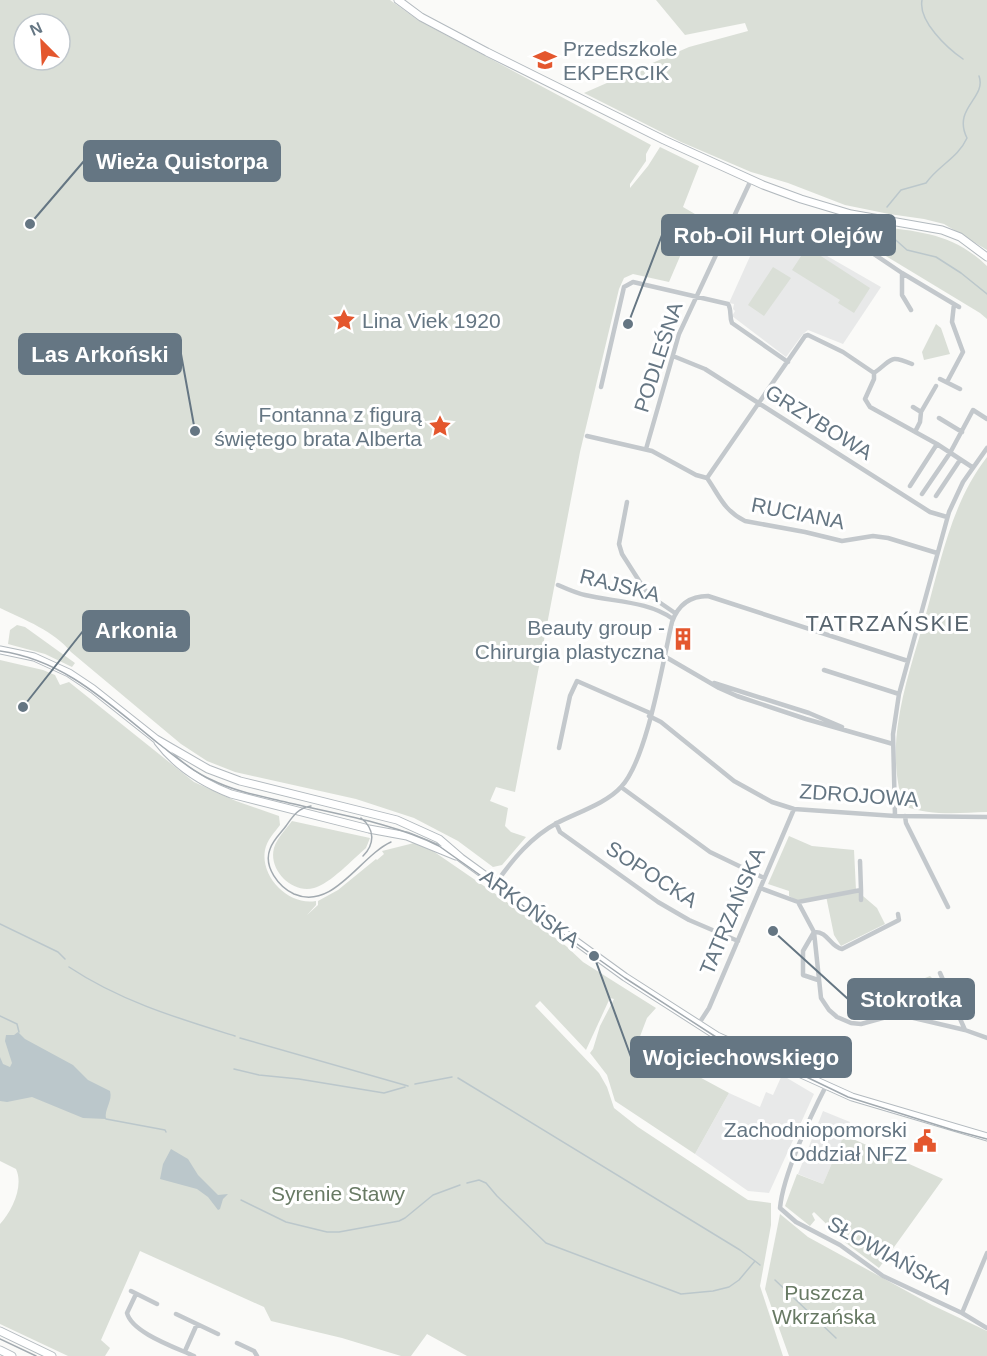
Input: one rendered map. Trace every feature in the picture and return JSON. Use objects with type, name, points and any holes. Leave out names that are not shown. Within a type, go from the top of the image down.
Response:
[{"type":"street","points":[[398,0],[421,17],[487,52],[664,140],[751,180],[801,199],[851,214],[942,230],[960,237],[987,257]]},
{"type":"street","name":"PODLEŚNA","points":[[646,449],[679,334],[751,180]]},
{"type":"street","points":[[861,245],[876,219]]},
{"type":"street","points":[[856,242],[959,307]]},
{"type":"street","points":[[902,273],[902,295],[911,310]]},
{"type":"street","points":[[601,387],[624,287],[633,282],[728,304],[732,323],[788,362]]},
{"type":"street","points":[[946,382],[963,352],[952,322],[954,303]]},
{"type":"street","points":[[588,436],[646,449],[696,475],[707,478],[805,336],[811,336],[843,352],[874,373]]},
{"type":"street","name":"GRZYBOWA","points":[[673,356],[705,369],[930,512],[947,518]]},
{"type":"street","points":[[912,364],[895,358],[890,359],[874,373],[874,379],[865,399],[868,405],[937,444],[972,467]]},
{"type":"street","points":[[940,379],[960,390]]},
{"type":"street","points":[[915,432],[920,422],[921,412],[936,386]]},
{"type":"street","points":[[913,407],[921,412]]},
{"type":"street","points":[[922,494],[950,453],[974,410],[987,419]]},
{"type":"street","points":[[939,417],[962,432]]},
{"type":"street","points":[[910,486],[937,444]]},
{"type":"street","points":[[895,816],[893,744],[894,718],[899,694],[947,518],[972,467],[987,448]]},
{"type":"street","points":[[936,496],[960,459]]},
{"type":"street","name":"RUCIANA","points":[[707,478],[723,506],[745,521],[805,531],[842,541],[873,536],[888,537],[937,553]]},
{"type":"street","name":"RAJSKA","points":[[627,502],[619,544],[622,554],[645,590],[675,613]]},
{"type":"street","name":"RAJSKA","points":[[558,585],[587,596],[619,600],[660,611],[673,619]]},
{"type":"street","points":[[496,883],[527,845],[556,823],[605,799],[621,787],[635,764],[650,715],[675,613],[683,603],[694,597],[708,596],[908,661]]},
{"type":"street","name":"ARKOŃSKA","points":[[0,650],[34,657],[69,673],[91,687],[156,739],[197,764],[227,777],[378,814],[406,823],[438,838],[461,858],[626,977],[726,1041],[866,1102],[987,1137]]},
{"type":"street","points":[[664,656],[711,682],[809,713],[836,724],[846,731],[893,744]]},
{"type":"street","points":[[825,669],[899,694]]},
{"type":"street","name":"ZDROJOWA","points":[[559,748],[569,697],[577,681],[650,715],[734,781],[772,802],[794,809],[895,816],[987,817]]},
{"type":"street","name":"ARKOŃSKA","points":[[156,739],[167,754],[184,767],[205,782],[228,793],[252,801],[414,838],[461,858]]},
{"type":"street","points":[[621,787],[710,852],[764,878]]},
{"type":"street","name":"TATRZAŃSKA","points":[[698,1025],[709,1008],[794,809]]},
{"type":"street","points":[[905,816],[906,823],[948,907]]},
{"type":"street","name":"SOPOCKA","points":[[556,823],[560,832],[658,902],[689,920],[738,940]]},
{"type":"street","points":[[860,861],[861,900]]},
{"type":"street","points":[[760,888],[798,902],[861,890]]},
{"type":"street","points":[[798,902],[814,932],[821,998],[837,1017],[851,1023],[861,1024],[901,1015],[965,1030],[987,1038]]},
{"type":"street","points":[[814,932],[823,933],[836,948],[842,949],[899,920],[898,914]]},
{"type":"street","points":[[814,932],[803,951],[804,975],[819,980]]},
{"type":"street","points":[[940,973],[965,1030]]},
{"type":"street","name":"SŁOWIAŃSKA","points":[[826,1086],[789,1173],[780,1209],[796,1222],[840,1245],[883,1276],[962,1313],[987,1328]]},
{"type":"street","points":[[962,1313],[987,1253]]},
{"type":"street","points":[[157,1304],[133,1292],[127,1313],[130,1321],[142,1331],[194,1356]]},
{"type":"street","points":[[176,1314],[218,1334]]},
{"type":"street","points":[[184,1351],[197,1324]]},
{"type":"street","points":[[0,1331],[52,1356]]},
{"type":"street","points":[[237,1343],[254,1351],[257,1356]]},
{"type":"street","points":[[0,1350],[12,1356]]},
{"type":"shaded area","points":[[765,223],[881,287],[843,344],[808,330],[786,357],[732,316],[735,311],[734,304],[729,303]]},
{"type":"shaded area","points":[[18,1032],[25,1039],[73,1065],[88,1080],[110,1091],[106,1119],[83,1118],[32,1097],[7,1102],[0,1101],[0,1057],[3,1064],[10,1067],[12,1063],[5,1041],[6,1035],[14,1035]]},
{"type":"shaded area","points":[[782,1075],[814,1094],[769,1193],[748,1191],[695,1154],[729,1093],[760,1107],[766,1092],[773,1095]]},
{"type":"shaded area","points":[[823,1111],[850,1122],[823,1184],[798,1174]]},
{"type":"shaded area","points":[[171,1149],[188,1159],[198,1175],[218,1195],[228,1194],[223,1199],[220,1209],[218,1210],[208,1197],[197,1189],[160,1179],[163,1164]]},
{"type":"green space","points":[[0,0],[390,0],[418,20],[651,145],[646,154],[646,161],[630,184],[630,188],[660,147],[699,166],[683,207],[695,214],[688,229],[690,233],[669,282],[633,274],[624,278],[619,289],[580,452],[515,792],[496,787],[490,801],[508,808],[505,826],[511,832],[526,837],[502,865],[493,867],[458,841],[414,818],[356,799],[235,772],[207,761],[181,744],[56,638],[0,608]]},
{"type":"green space","points":[[656,0],[987,0],[987,250],[944,224],[845,205],[788,183],[751,172],[681,142],[584,93],[689,47],[748,31],[745,23],[685,35]]},
{"type":"green space","points":[[876,226],[907,230],[949,240],[974,255],[987,266],[987,319],[866,244]]},
{"type":"green space","points":[[807,247],[870,288],[854,313],[838,303],[840,300],[792,270]]},
{"type":"green space","points":[[773,267],[791,278],[764,316],[748,305]]},
{"type":"green space","points":[[936,324],[941,328],[950,354],[924,360],[922,352]]},
{"type":"green space","points":[[987,457],[987,812],[924,811],[904,806],[901,796],[896,755],[900,710],[949,532],[965,493]]},
{"type":"green space","points":[[17,625],[25,627],[75,663],[72,667],[45,654],[8,644],[10,630]]},
{"type":"green space","name":"Syrenie Stawy","points":[[0,660],[55,675],[60,685],[69,682],[194,782],[236,801],[279,816],[280,825],[265,850],[267,870],[278,888],[287,894],[296,899],[316,901],[316,905],[307,915],[318,905],[318,901],[338,890],[377,860],[384,854],[382,851],[414,843],[433,851],[500,897],[566,946],[583,962],[656,1008],[647,1018],[631,1060],[658,1071],[679,1066],[729,1093],[695,1154],[615,1101],[607,1075],[590,1053],[600,1026],[614,999],[610,998],[586,1050],[540,1001],[535,1006],[599,1073],[607,1087],[614,1108],[638,1127],[748,1200],[771,1203],[771,1225],[760,1286],[783,1356],[467,1356],[427,1334],[411,1356],[401,1356],[342,1338],[271,1321],[264,1307],[140,1251],[101,1340],[110,1348],[105,1356],[68,1356],[0,1324],[0,1224],[16,1198],[19,1183],[16,1169],[0,1161]]},
{"type":"green space","points":[[292,821],[370,838],[366,848],[341,871],[320,886],[306,889],[290,884],[278,872],[273,856],[277,841]]},
{"type":"green space","points":[[789,836],[812,846],[854,850],[856,890],[877,908],[885,924],[841,946],[834,935],[826,896],[798,901],[789,896],[789,891],[768,884]]},
{"type":"green space","points":[[930,976],[939,985],[932,1001],[925,1005],[916,1000],[916,992],[921,985],[920,980]]},
{"type":"green space","points":[[844,1135],[943,1179],[879,1268],[846,1243],[814,1212],[812,1214],[815,1220],[810,1226],[785,1206],[797,1174],[823,1184]]},
{"type":"green space","name":"Puszcza Wkrzańska","points":[[780,1214],[808,1237],[932,1305],[987,1331],[987,1356],[789,1356],[765,1289]]},
{"type":"waterway","points":[[922,0],[924,17],[929,25],[942,41],[963,59]]},
{"type":"waterway","points":[[887,207],[901,190],[926,183],[963,145],[967,138],[964,119],[978,91],[979,76]]},
{"type":"waterway","points":[[889,234],[907,250],[936,257],[987,294]]},
{"type":"waterway","points":[[0,924],[58,952],[65,959]]},
{"type":"waterway","points":[[69,967],[108,990],[129,999],[235,1036]]},
{"type":"waterway","points":[[0,1016],[17,1024],[19,1032]]},
{"type":"waterway","points":[[240,1038],[408,1086]]},
{"type":"waterway","points":[[234,1069],[259,1075],[384,1093],[405,1087]]},
{"type":"waterway","points":[[415,1084],[452,1077]]},
{"type":"waterway","points":[[458,1078],[755,1261]]},
{"type":"waterway","points":[[106,1119],[166,1132]]},
{"type":"waterway","points":[[467,1183],[479,1180],[486,1183],[546,1243],[681,1294],[729,1287],[739,1280],[755,1261],[760,1265]]},
{"type":"waterway","points":[[241,1200],[286,1222],[327,1232],[339,1232],[399,1221],[433,1195],[460,1185]]},
{"type":"waterway","points":[[775,1280],[836,1338]]},
{"type":"tram line","points":[[0,651],[45,664],[86,686],[184,764],[220,784],[252,794],[381,824],[439,846],[625,978],[716,1037],[767,1058],[848,1097],[987,1139]]},
{"type":"tram line","points":[[311,806],[294,816],[273,843],[268,856],[274,876],[283,887],[294,894],[308,897],[321,895],[334,889],[368,858],[391,842]]},
{"type":"tram line","points":[[361,818],[369,827],[372,837],[370,847],[363,856]]},
{"type":"tram line","points":[[0,1339],[36,1356]]},
{"type":"place","name":"Przedszkole EKPERCIK","points":[[545,60]]},
{"type":"place","name":"Wieża Quistorpa","points":[[30,224]]},
{"type":"place","name":"Lina Viek 1920","points":[[344,320]]},
{"type":"place","name":"Rob-Oil Hurt Olejów","points":[[628,324]]},
{"type":"place","name":"Fontanna z figurą świętego brata Alberta","points":[[440,426]]},
{"type":"place","name":"Las Arkoński","points":[[195,431]]},
{"type":"place","name":"Beauty group - Chirurgia plastyczna","points":[[683,639]]},
{"type":"place","name":"Arkonia","points":[[23,707]]},
{"type":"place","name":"Stokrotka","points":[[773,931]]},
{"type":"place","name":"Wojciechowskiego","points":[[594,956]]},
{"type":"place","name":"Zachodniopomorski Oddział NFZ","points":[[925,1141]]},
{"type":"district","name":"TATRZAŃSKIE","points":[[888,623]]}]
